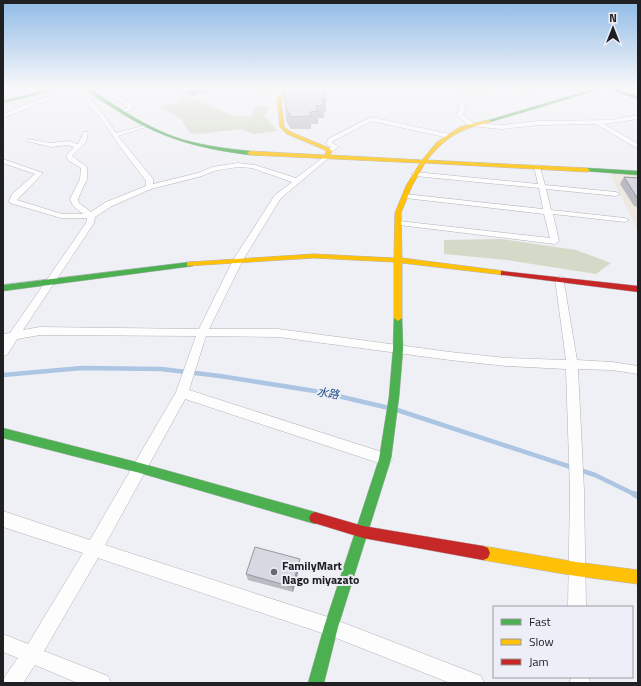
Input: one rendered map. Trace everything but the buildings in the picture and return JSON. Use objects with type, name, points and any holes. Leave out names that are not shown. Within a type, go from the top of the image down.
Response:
[{"type":"main road","points":[[133,119],[144,126],[174,140],[213,149],[249,153],[328,154],[423,162],[638,173]]},
{"type":"main road","points":[[281,119],[282,127],[290,135],[320,145],[328,154]]},
{"type":"main road","points":[[316,683],[331,627],[363,532],[385,459],[398,348],[398,213],[404,196],[415,174],[423,162],[449,136],[471,125],[492,119]]},
{"type":"main road","points":[[3,288],[159,267],[238,260],[314,256],[398,260],[638,289]]},
{"type":"main road","points":[[3,433],[140,468],[363,532],[576,569],[638,577]]},
{"type":"street","points":[[103,119],[148,178],[150,181],[149,187]]},
{"type":"street","points":[[371,119],[449,136]]},
{"type":"street","points":[[12,683],[32,654],[94,549],[182,393],[202,333],[238,260],[278,198],[336,147],[329,144],[330,140],[371,119]]},
{"type":"street","points":[[464,119],[471,125],[502,127],[539,123],[597,123],[627,119]]},
{"type":"street","points":[[597,123],[638,147]]},
{"type":"street","points":[[115,135],[144,126]]},
{"type":"street","points":[[86,133],[83,142],[69,156],[70,159],[84,167],[85,173],[83,184],[74,199],[76,204],[91,216]]},
{"type":"street","points":[[29,140],[40,143],[68,143],[78,146]]},
{"type":"street","points":[[3,161],[40,173],[15,196],[13,201],[61,216],[91,216],[108,204],[149,187],[200,175],[212,169],[245,165],[253,166],[297,181]]},
{"type":"street","points":[[399,223],[555,241],[543,186],[537,167]]},
{"type":"street","points":[[415,174],[616,194]]},
{"type":"street","points":[[404,196],[625,220]]},
{"type":"street","points":[[3,352],[8,337],[52,281],[90,223],[91,216]]},
{"type":"street","points":[[560,279],[572,365],[578,491],[576,569],[577,606]]},
{"type":"street","points":[[8,337],[40,331],[278,333],[506,362],[612,366],[638,370]]},
{"type":"street","points":[[182,393],[385,459]]},
{"type":"street","points":[[3,519],[331,627],[474,683]]},
{"type":"street","points":[[3,643],[101,683]]},
{"type":"shaded area","points":[[609,171],[638,173],[638,231]]},
{"type":"green space","points":[[181,119],[267,119],[278,131],[254,134],[240,129],[200,134],[190,133]]},
{"type":"green space","points":[[501,239],[576,250],[611,263],[596,274],[507,260],[444,254],[444,240]]},
{"type":"waterway","name":"水路","points":[[3,375],[82,368],[161,369],[220,376],[321,392],[389,408]]},
{"type":"waterway","name":"水路","points":[[397,410],[595,475],[636,495]]},
{"type":"traffic: fast","points":[[134,119],[162,134],[201,146],[250,153]]},
{"type":"traffic: fast","points":[[488,121],[495,119]]},
{"type":"traffic: fast","points":[[587,170],[638,173]]},
{"type":"traffic: fast","points":[[3,288],[190,264]]},
{"type":"traffic: fast","points":[[316,683],[331,627],[385,459],[394,397],[398,349],[398,318]]},
{"type":"traffic: fast","points":[[3,433],[140,468],[315,518]]},
{"type":"traffic: slow","points":[[281,119],[282,127],[289,133],[327,149],[329,151],[327,157]]},
{"type":"traffic: slow","points":[[398,318],[398,213],[409,186],[423,162],[439,143],[462,128],[488,121]]},
{"type":"traffic: slow","points":[[250,153],[587,170]]},
{"type":"traffic: slow","points":[[190,264],[314,256],[398,260],[504,273]]},
{"type":"traffic: slow","points":[[483,553],[576,569],[638,577]]},
{"type":"traffic: jam","points":[[504,273],[638,289]]},
{"type":"traffic: jam","points":[[315,518],[363,532],[483,553]]},
{"type":"place","name":"FamilyMart Nago miyazato","points":[[274,572]]}]
